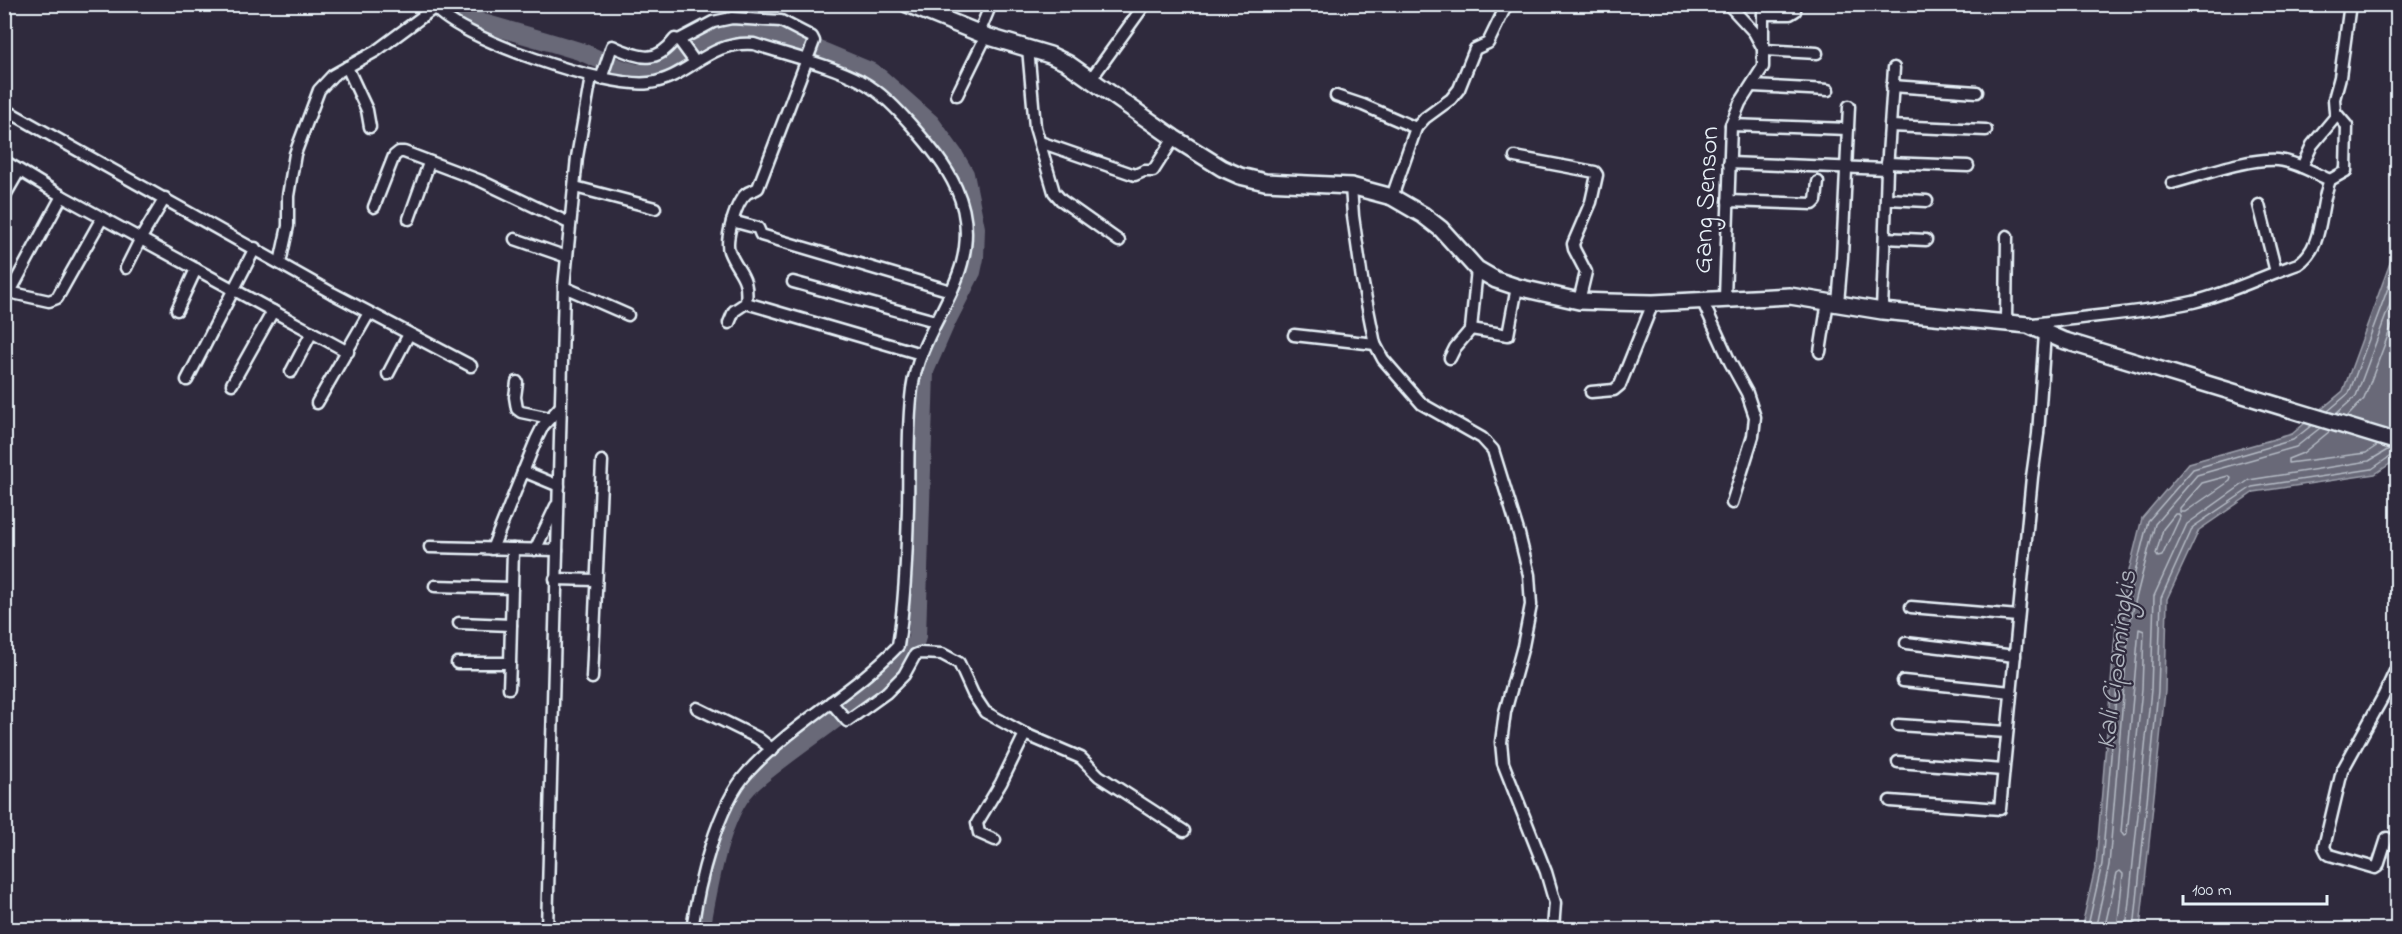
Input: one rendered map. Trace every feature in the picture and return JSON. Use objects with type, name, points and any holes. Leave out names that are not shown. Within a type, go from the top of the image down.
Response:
[{"type":"street","points":[[907,4],[983,34],[1067,63],[1174,138],[1222,168],[1253,179],[1351,186],[1392,197],[1441,229],[1477,269],[1496,280],[1517,287],[1579,301],[1653,303],[1790,296],[1882,311],[2028,325],[2119,315],[2186,303],[2217,295],[2298,264],[2309,257],[2315,247],[2330,180],[2346,171],[2348,132],[2345,120],[2337,115],[2334,108],[2334,99],[2342,67],[2350,4]]},
{"type":"street","points":[[957,95],[983,34],[991,4]]},
{"type":"street","points":[[1091,79],[1145,4]]},
{"type":"street","points":[[1392,197],[1416,128],[1450,99],[1459,88],[1475,49],[1488,43],[1507,4]]},
{"type":"street","points":[[1765,9],[1790,14],[1795,11],[1794,4]]},
{"type":"street","points":[[280,263],[288,226],[290,177],[303,131],[319,90],[333,75],[376,51],[433,6],[448,19],[494,43],[596,78],[623,84],[659,81],[693,59],[742,43],[810,53],[882,95],[947,168],[957,188],[966,226],[962,261],[915,371],[909,413],[908,508],[898,646],[878,667],[833,706],[773,750],[747,773],[721,821],[702,875],[692,930]]},
{"type":"street","points":[[1732,6],[1754,32],[1764,50],[1817,53]]},
{"type":"street","name":"Gang Senson","points":[[1725,298],[1731,125],[1740,103],[1753,86],[1763,67],[1765,9]]},
{"type":"street","points":[[547,930],[564,287],[577,157],[596,78],[604,67],[612,46],[643,58],[651,57],[664,53],[674,41],[719,20],[763,19],[788,24],[812,37],[810,53],[759,188],[745,194],[732,221],[729,251],[747,286],[746,303]]},
{"type":"street","points":[[680,40],[693,59]]},
{"type":"street","points":[[1028,48],[1032,105],[1049,179],[1060,200],[1119,241]]},
{"type":"street","points":[[346,67],[367,110],[370,127]]},
{"type":"street","points":[[1882,311],[1893,68]]},
{"type":"street","points":[[1753,86],[1828,90]]},
{"type":"street","points":[[1892,86],[1977,92]]},
{"type":"street","points":[[1335,96],[1363,105],[1416,128]]},
{"type":"street","points":[[1820,352],[1833,302],[1846,167],[1849,106]]},
{"type":"street","points":[[4,109],[369,313],[471,366]]},
{"type":"street","points":[[2302,167],[2312,145],[2337,115]]},
{"type":"street","points":[[1731,125],[1848,129]]},
{"type":"street","points":[[1890,126],[1986,130]]},
{"type":"street","points":[[1040,142],[1135,175],[1144,171],[1153,171],[1174,138]]},
{"type":"street","points":[[374,207],[397,153],[404,152],[481,181],[569,223]]},
{"type":"street","points":[[1515,157],[1595,172],[1597,175],[1591,202],[1573,244],[1586,272],[1579,301]]},
{"type":"street","points":[[2172,183],[2261,161],[2278,160],[2302,167],[2330,180]]},
{"type":"street","points":[[4,161],[62,196],[348,352]]},
{"type":"street","points":[[409,219],[429,163]]},
{"type":"street","points":[[1729,163],[1846,167],[1968,166]]},
{"type":"street","points":[[4,197],[19,171]]},
{"type":"street","points":[[1728,201],[1813,204],[1816,201],[1818,182]]},
{"type":"street","points":[[1351,186],[1360,268],[1375,344],[1383,359],[1422,404],[1482,438],[1493,450],[1519,534],[1531,588],[1530,605],[1523,646],[1505,712],[1501,742],[1507,774],[1546,872],[1555,903],[1553,929]]},
{"type":"street","points":[[575,187],[655,208]]},
{"type":"street","points":[[62,196],[7,292],[49,301],[57,298],[102,218]]},
{"type":"street","points":[[126,268],[165,198]]},
{"type":"street","points":[[1887,199],[1927,201]]},
{"type":"street","points":[[2259,205],[2276,272]]},
{"type":"street","points":[[732,221],[758,228],[761,235],[951,291]]},
{"type":"street","points":[[2006,322],[2007,236]]},
{"type":"street","points":[[1885,238],[1926,240]]},
{"type":"street","points":[[515,239],[567,257]]},
{"type":"street","points":[[187,380],[255,248]]},
{"type":"street","points":[[177,310],[196,269]]},
{"type":"street","points":[[1450,358],[1455,348],[1471,329],[1477,269]]},
{"type":"street","points":[[793,282],[935,321]]},
{"type":"street","points":[[564,287],[628,315]]},
{"type":"street","points":[[1471,329],[1508,335],[1517,287]]},
{"type":"street","points":[[1702,300],[1730,362],[1750,399],[1755,417],[1753,436],[1732,503]]},
{"type":"street","points":[[729,323],[735,311],[746,303]]},
{"type":"street","points":[[746,303],[921,354]]},
{"type":"street","points":[[1590,392],[1614,390],[1620,385],[1653,303]]},
{"type":"street","points":[[232,384],[273,311]]},
{"type":"street","points":[[317,403],[369,313]]},
{"type":"street","points":[[2028,325],[2073,343],[2397,442]]},
{"type":"street","points":[[291,372],[312,332]]},
{"type":"street","points":[[1890,801],[2000,809],[2038,434],[2045,333]]},
{"type":"street","points":[[388,374],[409,334]]},
{"type":"street","points":[[1294,335],[1375,344]]},
{"type":"street","points":[[517,382],[514,398],[517,409],[521,412],[550,418]]},
{"type":"street","points":[[492,549],[536,440],[560,407]]},
{"type":"street","points":[[592,678],[602,461]]},
{"type":"street","points":[[523,471],[558,486]]},
{"type":"street","points":[[534,550],[558,503]]},
{"type":"street","points":[[430,547],[557,550]]},
{"type":"street","points":[[509,688],[513,549]]},
{"type":"street","points":[[555,579],[596,580]]},
{"type":"street","points":[[435,586],[512,588]]},
{"type":"street","points":[[1911,607],[2018,616]]},
{"type":"street","points":[[459,623],[511,625]]},
{"type":"street","points":[[1906,643],[2015,656]]},
{"type":"street","points":[[833,706],[845,721],[891,688],[904,675],[915,656],[920,653],[942,654],[959,663],[973,694],[985,712],[1025,734],[1080,758],[1099,776],[1184,831]]},
{"type":"street","points":[[457,663],[510,663]]},
{"type":"street","points":[[2387,838],[2378,866],[2375,868],[2326,854],[2324,847],[2342,771],[2396,671]]},
{"type":"street","points":[[1903,681],[2011,692]]},
{"type":"street","points":[[697,708],[758,738],[773,750]]},
{"type":"street","points":[[1898,724],[2007,732]]},
{"type":"street","points":[[995,840],[979,833],[977,823],[1001,783],[1025,734]]},
{"type":"street","points":[[1898,762],[2003,770]]},
{"type":"water","name":"Kali Cipamingkis","points":[[2397,244],[2397,459],[2375,474],[2254,492],[2199,530],[2167,599],[2165,691],[2140,929],[2081,930],[2096,864],[2116,623],[2142,518],[2189,463],[2292,434],[2343,391]]},
{"type":"waterway","points":[[451,4],[468,17],[483,23],[579,51],[617,67],[639,73],[655,70],[699,41],[721,34],[742,32],[764,34],[808,45],[879,77],[931,123],[965,174],[976,228],[975,258],[972,272],[925,371],[917,637],[909,654],[892,674],[842,715],[787,754],[748,787],[738,800],[722,835],[701,930]]}]
